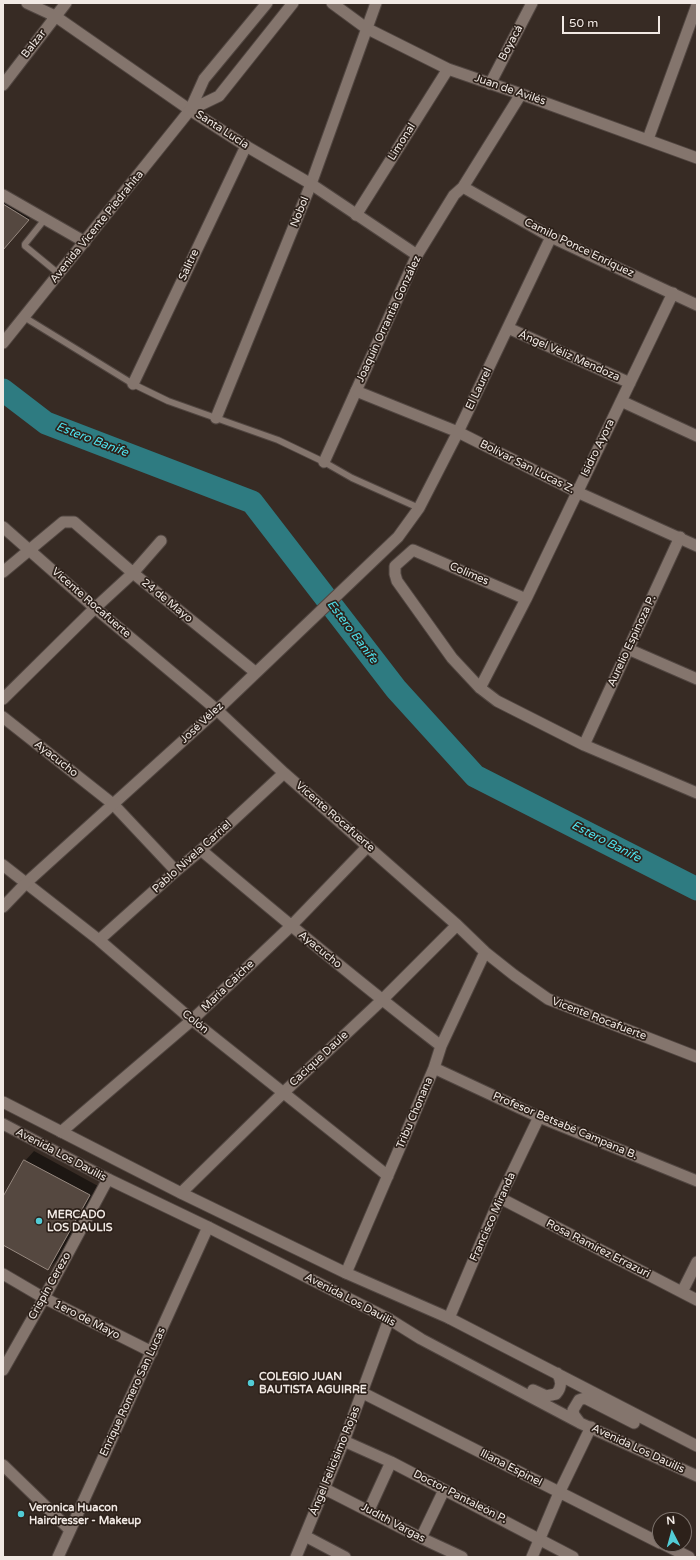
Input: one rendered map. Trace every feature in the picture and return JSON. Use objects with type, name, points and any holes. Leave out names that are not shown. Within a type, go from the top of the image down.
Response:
[{"type":"street","name":"Santa Lucía","points":[[27,3],[55,16],[190,110],[246,146],[311,184],[417,255]]},
{"type":"street","name":"Balzar","points":[[3,85],[66,3]]},
{"type":"street","name":"Avenida Vicente Piedrahíta","points":[[3,342],[21,322],[190,110],[204,79],[267,3]]},
{"type":"street","name":"Avenida Vicente Piedrahíta","points":[[190,110],[220,96],[293,3]]},
{"type":"street","name":"Juan de Avilés","points":[[332,3],[366,28],[448,70],[521,94],[697,158]]},
{"type":"street","name":"Nobol","points":[[216,418],[311,184],[376,3]]},
{"type":"street","name":"Boyacá","points":[[490,84],[532,3]]},
{"type":"street","points":[[648,139],[697,5]]},
{"type":"street","name":"Limonal","points":[[356,215],[448,70]]},
{"type":"street","name":"Joaquín Orrantia González","points":[[324,462],[417,255],[454,195],[463,187],[521,94]]},
{"type":"street","name":"Salitre","points":[[133,384],[246,146]]},
{"type":"street","name":"Camilo Ponce Enríquez","points":[[463,187],[551,237],[697,305]]},
{"type":"street","points":[[3,195],[85,242]]},
{"type":"street","name":"El Laurel","points":[[398,537],[419,508],[458,432],[551,237]]},
{"type":"street","name":"Isidro Ayora","points":[[480,688],[526,598],[673,293]]},
{"type":"street","name":"Ángel Véliz Mendoza","points":[[508,328],[630,383]]},
{"type":"street","name":"Bolívar San Lucas Z.","points":[[356,391],[458,432],[577,492],[680,537],[697,546]]},
{"type":"street","points":[[621,401],[697,436]]},
{"type":"street","name":"24 de Mayo","points":[[30,550],[63,522],[74,522],[81,526],[133,573],[255,672]]},
{"type":"street","name":"Vicente Rocafuerte","points":[[3,527],[95,608],[217,710],[284,772],[457,925],[485,952],[548,999],[697,1057]]},
{"type":"street","name":"José Vélez","points":[[3,907],[26,883],[217,710],[255,672],[398,537]]},
{"type":"street","name":"Aurelio Espinoza P.","points":[[584,745],[680,537]]},
{"type":"street","points":[[3,699],[95,608],[133,573],[161,541]]},
{"type":"street","points":[[3,572],[30,550]]},
{"type":"street","name":"Colimes","points":[[480,688],[452,658],[397,581],[395,566],[413,550],[526,598]]},
{"type":"street","points":[[628,649],[697,679]]},
{"type":"street","points":[[480,688],[497,701],[584,745],[697,793]]},
{"type":"street","name":"Ayacucho","points":[[3,717],[113,804],[176,871]]},
{"type":"street","name":"Pablo Nivela Carriel","points":[[99,940],[201,850],[284,772]]},
{"type":"street","name":"María Caiche","points":[[61,1132],[192,1020],[290,926],[368,846]]},
{"type":"street","name":"Ayacucho","points":[[201,850],[290,926],[442,1046]]},
{"type":"street","name":"Colón","points":[[3,865],[99,940],[192,1020],[388,1176]]},
{"type":"street","name":"Cacique Daule","points":[[181,1193],[283,1092],[382,1000],[457,925]]},
{"type":"street","name":"Tribu Chonana","points":[[346,1273],[434,1068],[442,1046],[485,952]]},
{"type":"street","name":"Profesor Betsabé Campana B.","points":[[434,1068],[539,1117],[697,1181]]},
{"type":"street","name":"Avenida Los Dauilis","points":[[3,1102],[181,1193],[346,1273],[449,1318],[557,1373],[697,1448]]},
{"type":"street","name":"Francisco Miranda","points":[[449,1318],[500,1198],[539,1117]]},
{"type":"street","name":"Avenida Los Dauilis","points":[[4,1127],[108,1180],[208,1227],[389,1319],[421,1339],[580,1423],[697,1476]]},
{"type":"street","name":"Crispín Cerezo","points":[[3,1370],[108,1180]]},
{"type":"street","name":"Rosa Ramírez Errazuri","points":[[500,1198],[697,1300]]},
{"type":"street","name":"Enrique Romero San Lucas","points":[[58,1557],[69,1529],[152,1352],[208,1227]]},
{"type":"street","points":[[682,1292],[697,1262]]},
{"type":"street","name":"1ero de Mayo","points":[[3,1274],[44,1298],[152,1352]]},
{"type":"street","name":"Ángel Felicisimo Rojas","points":[[296,1557],[363,1393],[389,1319]]},
{"type":"street","points":[[421,1339],[455,1350],[546,1396],[556,1394],[561,1387],[560,1378],[557,1373]]},
{"type":"street","name":"Iliana Espinel","points":[[363,1393],[652,1539]]},
{"type":"street","points":[[580,1423],[574,1415],[573,1410],[579,1400],[585,1398],[684,1447],[697,1448]]},
{"type":"street","points":[[532,1557],[559,1493],[591,1427]]},
{"type":"street","name":"Doctor Pantaleón P.","points":[[344,1441],[391,1462],[540,1538],[573,1557]]},
{"type":"street","points":[[369,1510],[391,1462]]},
{"type":"street","points":[[3,1465],[69,1529]]},
{"type":"street","name":"Judith Vargas","points":[[325,1489],[369,1510],[420,1538],[462,1557]]},
{"type":"street","points":[[420,1538],[444,1490]]},
{"type":"street","points":[[305,1536],[345,1557]]},
{"type":"street","points":[[679,1552],[689,1557]]},
{"type":"lane","points":[[45,219],[25,246],[59,274]]},
{"type":"lane","points":[[21,322],[133,384],[168,401],[278,440],[324,462],[352,478],[419,508]]},
{"type":"building","points":[[3,204],[29,220],[3,250]]},
{"type":"building","name":"MERCADO LOS DAULIS","points":[[24,1160],[90,1195],[48,1270],[3,1245],[3,1197]]},
{"type":"waterway","name":"Estero Banife","points":[[3,390],[46,423],[252,502],[396,689],[475,776],[697,889]]},
{"type":"place","name":"MERCADO LOS DAULIS","points":[[39,1221]]},
{"type":"place","name":"COLEGIO JUAN BAUTISTA AGUIRRE","points":[[251,1383]]},
{"type":"place","name":"Veronica Huacon Hairdresser - Makeup","points":[[21,1514]]}]
